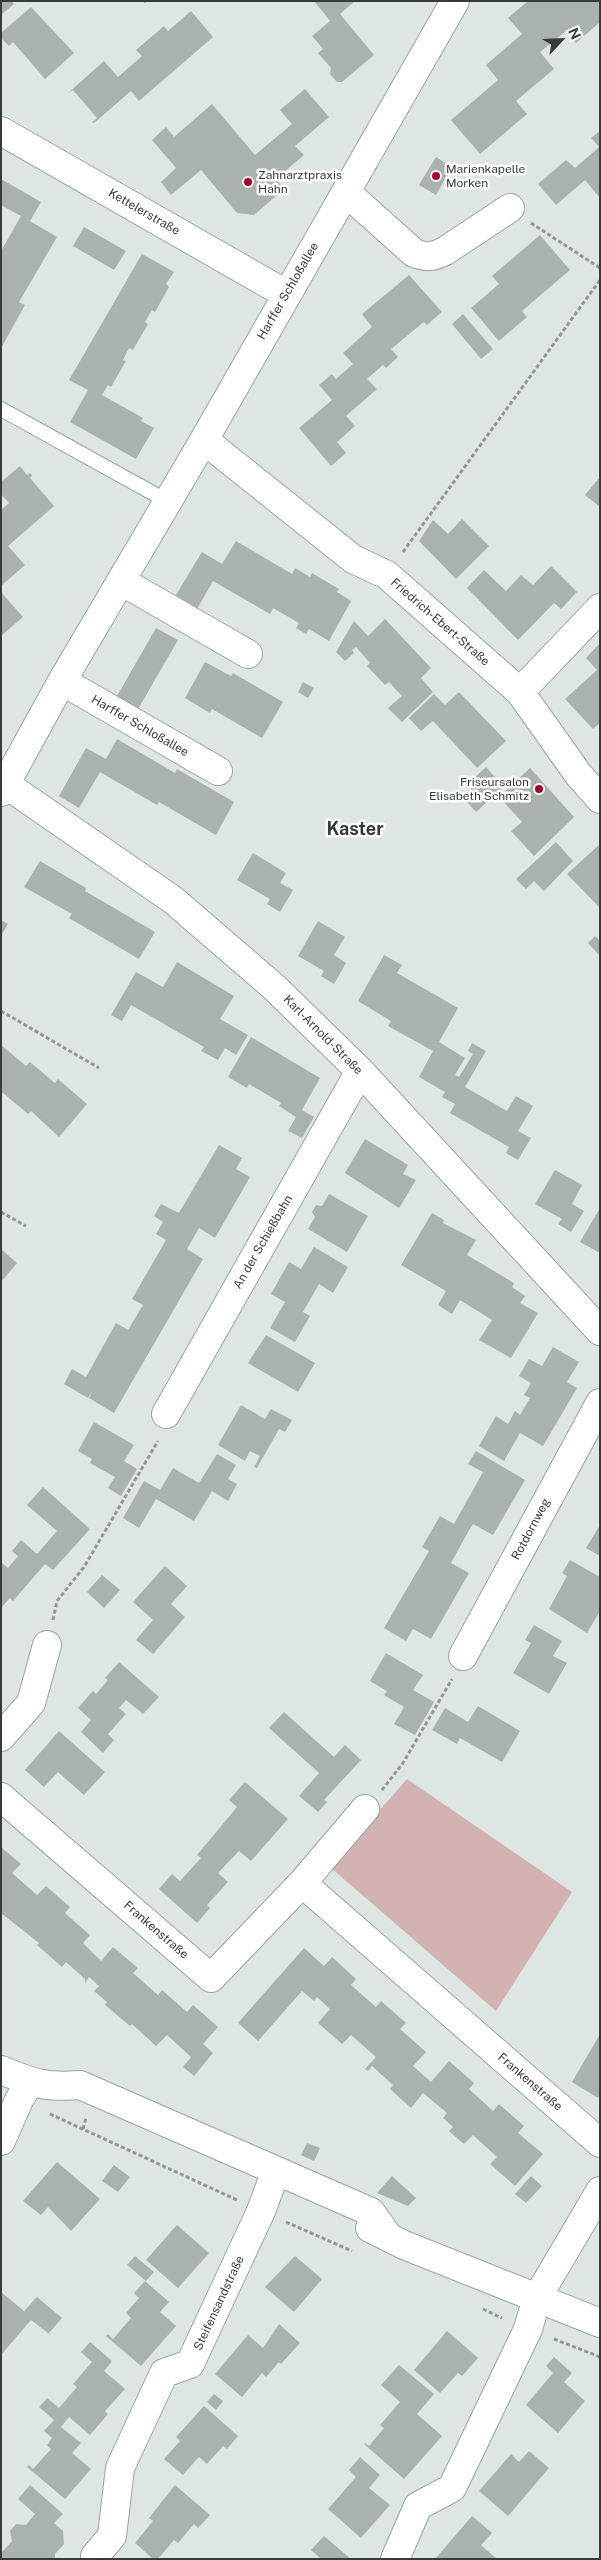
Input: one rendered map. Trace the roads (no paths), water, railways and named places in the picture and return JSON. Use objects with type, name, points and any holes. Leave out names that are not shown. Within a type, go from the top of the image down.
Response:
[{"type":"street","name":"Harffer Schloßallee","points":[[3,786],[62,681],[204,440],[455,1]]},
{"type":"street","name":"Kettelerstraße","points":[[1,131],[286,294]]},
{"type":"street","points":[[346,192],[414,253],[425,257],[434,256],[445,251],[510,208]]},
{"type":"street","name":"Friedrich-Ebert-Straße","points":[[204,440],[353,559],[387,575],[520,692],[578,774],[600,799]]},
{"type":"street","points":[[121,581],[248,654]]},
{"type":"street","points":[[520,692],[600,608]]},
{"type":"street","name":"Harffer Schloßallee","points":[[62,681],[218,771]]},
{"type":"street","name":"Karl-Arnold-Straße","points":[[3,786],[173,900],[274,987],[360,1071],[600,1331]]},
{"type":"street","name":"An der Schießbahn","points":[[166,1414],[360,1071]]},
{"type":"street","name":"Rotdornweg","points":[[463,1656],[600,1403]]},
{"type":"street","points":[[1,1737],[31,1704],[47,1645]]},
{"type":"street","name":"Frankenstraße","points":[[1,1797],[211,1978],[302,1884],[365,1809]]},
{"type":"street","name":"Frankenstraße","points":[[302,1884],[600,2143]]},
{"type":"street","points":[[1,2070],[34,2090],[65,2100],[122,2125],[146,2115],[284,2175],[302,2202],[600,2323]]},
{"type":"street","points":[[1,2141],[34,2090]]},
{"type":"street","name":"Steifensandstraße","points":[[95,2556],[112,2536],[120,2468],[164,2373],[190,2364],[262,2211],[284,2175]]},
{"type":"street","points":[[395,2559],[418,2506],[452,2488],[528,2329],[537,2298],[600,2191]]},
{"type":"lane","points":[[1,409],[167,501]]},
{"type":"place","name":"Marienkapelle Morken","points":[[436,176]]},
{"type":"place","name":"Zahnarztpraxis Hahn","points":[[248,182]]},
{"type":"place","name":"Friseursalon Elisabeth Schmitz","points":[[539,789]]},
{"type":"district","name":"Kaster","points":[[355,829]]}]
